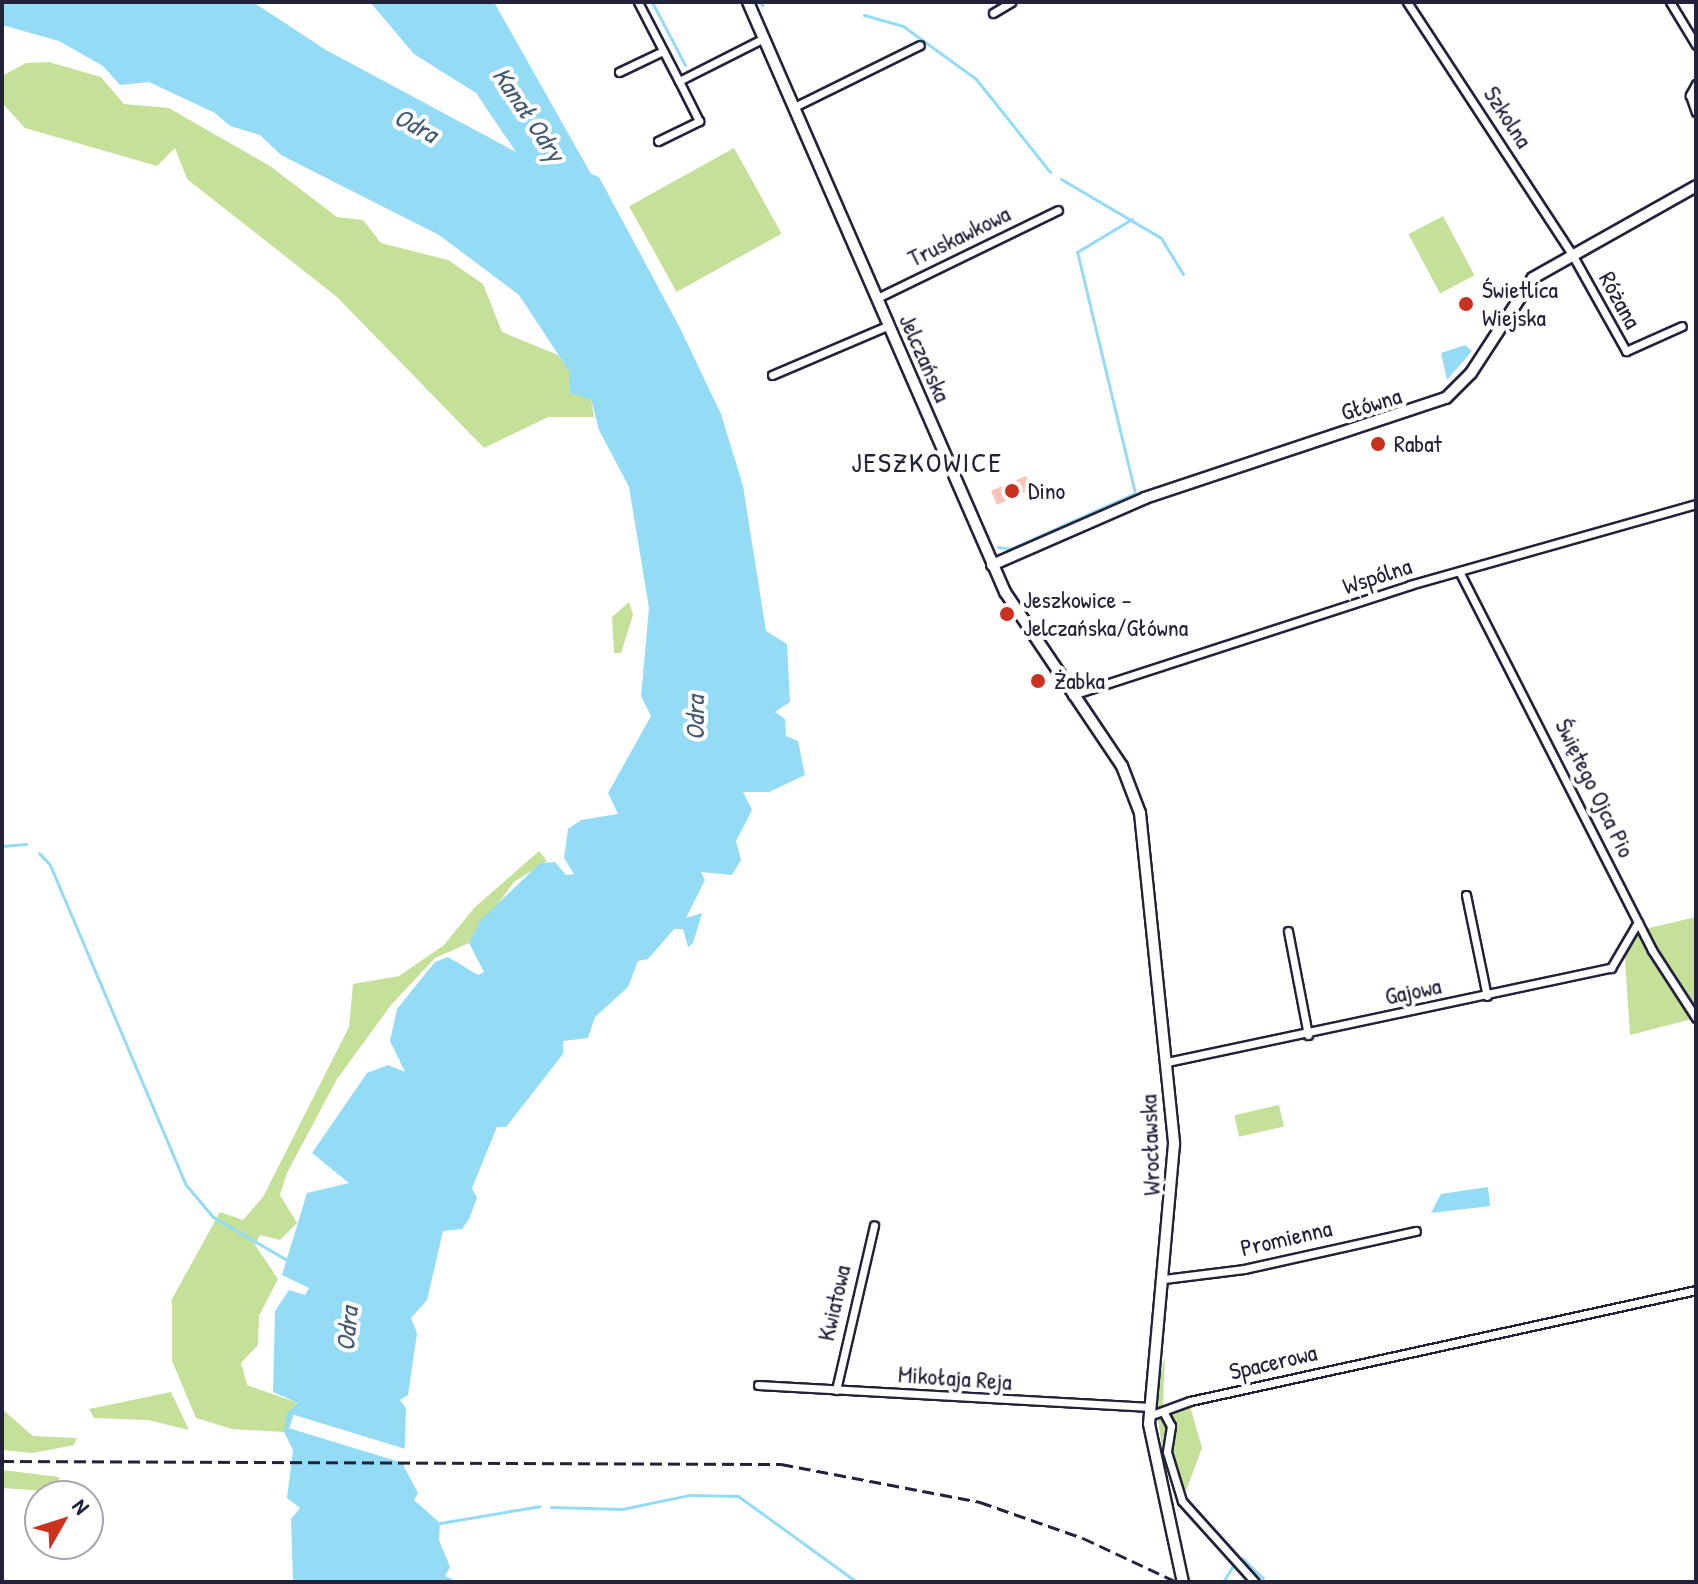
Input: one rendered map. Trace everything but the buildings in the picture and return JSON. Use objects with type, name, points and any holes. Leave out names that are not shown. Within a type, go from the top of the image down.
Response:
[{"type":"main road","name":"Jelczańska","points":[[748,2],[992,565],[1088,717]]},
{"type":"main road","name":"Główna","points":[[992,565],[1145,498],[1446,398],[1471,373],[1522,288],[1696,186]]},
{"type":"main road","name":"Wrocławska","points":[[1088,717],[1122,766],[1140,813],[1174,1144],[1150,1411],[1158,1485],[1183,1582]]},
{"type":"street","points":[[638,2],[699,121],[658,141]]},
{"type":"street","points":[[993,13],[1011,2]]},
{"type":"street","name":"Szkolna","points":[[1407,2],[1573,256]]},
{"type":"street","points":[[1670,2],[1696,45]]},
{"type":"street","points":[[679,81],[764,38]]},
{"type":"street","points":[[794,107],[920,45]]},
{"type":"street","points":[[619,72],[663,51]]},
{"type":"street","points":[[1696,84],[1690,95],[1696,112]]},
{"type":"street","name":"Truskawkowa","points":[[877,298],[1058,210]]},
{"type":"street","name":"Różana","points":[[1573,256],[1626,351],[1682,326]]},
{"type":"street","points":[[772,375],[889,325]]},
{"type":"street","name":"Wspólna","points":[[1072,695],[1410,585],[1461,575],[1696,504]]},
{"type":"street","name":"Świętego Ojca Pio","points":[[1461,575],[1638,922],[1696,1018]]},
{"type":"street","points":[[1466,895],[1487,996]]},
{"type":"street","name":"Gajowa","points":[[1167,1062],[1308,1035],[1611,968],[1638,922]]},
{"type":"street","points":[[1288,931],[1308,1035]]},
{"type":"street","name":"Kwiatowa","points":[[836,1390],[874,1225]]},
{"type":"street","name":"Promienna","points":[[1164,1279],[1244,1269],[1416,1231]]},
{"type":"street","name":"Spacerowa","points":[[1150,1411],[1163,1411],[1407,1352],[1696,1290]]},
{"type":"street","name":"Mikołaja Reja","points":[[758,1385],[1150,1411]]},
{"type":"street","points":[[1163,1411],[1171,1426],[1170,1470],[1182,1501],[1255,1582]]},
{"type":"green space","points":[[49,62],[101,77],[124,104],[169,108],[270,166],[337,217],[363,220],[381,243],[448,260],[483,284],[502,332],[558,355],[591,399],[594,417],[548,417],[484,448],[337,297],[187,179],[175,148],[157,166],[25,128],[2,103],[2,76],[26,63]]},
{"type":"green space","points":[[734,148],[782,234],[677,292],[629,206]]},
{"type":"green space","points":[[1443,216],[1474,275],[1440,293],[1409,234]]},
{"type":"green space","points":[[629,602],[633,615],[621,653],[614,653],[612,617]]},
{"type":"green space","points":[[539,851],[547,861],[514,882],[469,943],[435,958],[391,1005],[337,1079],[287,1173],[280,1195],[297,1223],[280,1240],[260,1235],[255,1245],[278,1279],[259,1316],[258,1345],[241,1363],[247,1385],[298,1403],[284,1432],[232,1429],[196,1418],[172,1361],[172,1299],[220,1212],[243,1220],[263,1197],[349,1027],[353,984],[399,976],[444,945],[474,908]]},
{"type":"green space","points":[[1696,917],[1696,1018],[1630,1035],[1624,945],[1636,931]]},
{"type":"green space","points":[[1279,1105],[1284,1126],[1239,1137],[1234,1115]]},
{"type":"green space","points":[[1165,1356],[1163,1405],[1188,1399],[1202,1448],[1186,1491],[1171,1461],[1164,1462],[1155,1397]]},
{"type":"green space","points":[[171,1392],[189,1430],[148,1420],[94,1418],[89,1409]]},
{"type":"green space","points":[[2,1409],[33,1436],[77,1438],[74,1445],[33,1453],[2,1450]]},
{"type":"green space","points":[[2,1470],[59,1477],[59,1480],[24,1480],[24,1490],[2,1488]]},
{"type":"water","points":[[2,2],[253,2],[326,50],[516,152],[476,93],[414,54],[370,2],[494,2],[591,174],[599,177],[680,328],[721,414],[743,486],[766,631],[787,644],[790,702],[775,712],[785,719],[786,736],[798,741],[805,775],[769,792],[743,792],[752,810],[736,841],[741,860],[732,875],[701,872],[705,880],[686,918],[702,913],[693,943],[688,947],[683,929],[674,929],[648,959],[638,961],[628,987],[595,1017],[588,1038],[563,1041],[563,1054],[506,1127],[497,1127],[472,1188],[477,1198],[469,1219],[462,1229],[443,1231],[427,1300],[411,1318],[417,1333],[408,1395],[400,1400],[406,1408],[404,1467],[418,1493],[414,1500],[440,1523],[439,1540],[450,1567],[445,1576],[458,1582],[293,1582],[291,1519],[300,1508],[287,1498],[293,1450],[284,1432],[287,1413],[298,1403],[273,1392],[275,1311],[289,1290],[305,1295],[309,1288],[282,1275],[307,1193],[349,1183],[312,1153],[367,1073],[388,1065],[405,1072],[390,1041],[397,1009],[435,962],[448,957],[478,975],[484,972],[469,943],[480,921],[540,863],[555,862],[566,875],[574,874],[564,858],[568,829],[581,820],[618,814],[608,793],[651,716],[641,696],[649,608],[629,487],[599,430],[591,399],[570,393],[569,371],[519,295],[439,235],[281,155],[260,135],[230,126],[215,113],[149,82],[120,85],[103,66],[59,41],[2,25]]},
{"type":"water","points":[[1465,345],[1472,351],[1447,380],[1441,353]]},
{"type":"water","points":[[1488,1187],[1490,1206],[1431,1213],[1441,1194]]},
{"type":"pier","points":[[293,1415],[412,1451],[408,1464],[289,1428]]},
{"type":"waterway","points":[[652,2],[685,65]]},
{"type":"waterway","points":[[864,15],[903,26],[976,79],[1050,172]]},
{"type":"waterway","points":[[1061,179],[1161,238],[1183,274]]},
{"type":"waterway","points":[[998,547],[1010,549],[1135,493],[1077,252],[1132,219]]},
{"type":"waterway","points":[[2,846],[26,844]]},
{"type":"waterway","points":[[39,853],[50,865],[186,1185],[213,1217],[287,1260]]},
{"type":"waterway","points":[[551,1507],[622,1509],[689,1495],[738,1496],[857,1582]]},
{"type":"waterway","points":[[440,1523],[540,1506]]},
{"type":"waterway","points":[[1242,1558],[1263,1578]]},
{"type":"waterway","points":[[1223,1582],[1232,1567]]},
{"type":"railway","points":[[2,1461],[781,1464],[980,1502],[1083,1538],[1177,1582]]},
{"type":"place","name":"Świetlica Wiejska","points":[[1466,304]]},
{"type":"place","name":"Rabat","points":[[1378,444]]},
{"type":"place","name":"Dino","points":[[1012,491]]},
{"type":"place","name":"Jeszkowice – Jelczańska/Główna","points":[[1007,614]]},
{"type":"place","name":"Żabka","points":[[1038,681]]},
{"type":"district","name":"JESZKOWICE","points":[[927,462]]},
{"type":"water label","name":"Kanał Odry","points":[[529,114]]},
{"type":"water label","name":"Odra","points":[[416,125]]},
{"type":"water label","name":"Odra","points":[[695,718]]},
{"type":"water label","name":"Odra","points":[[347,1329]]}]
